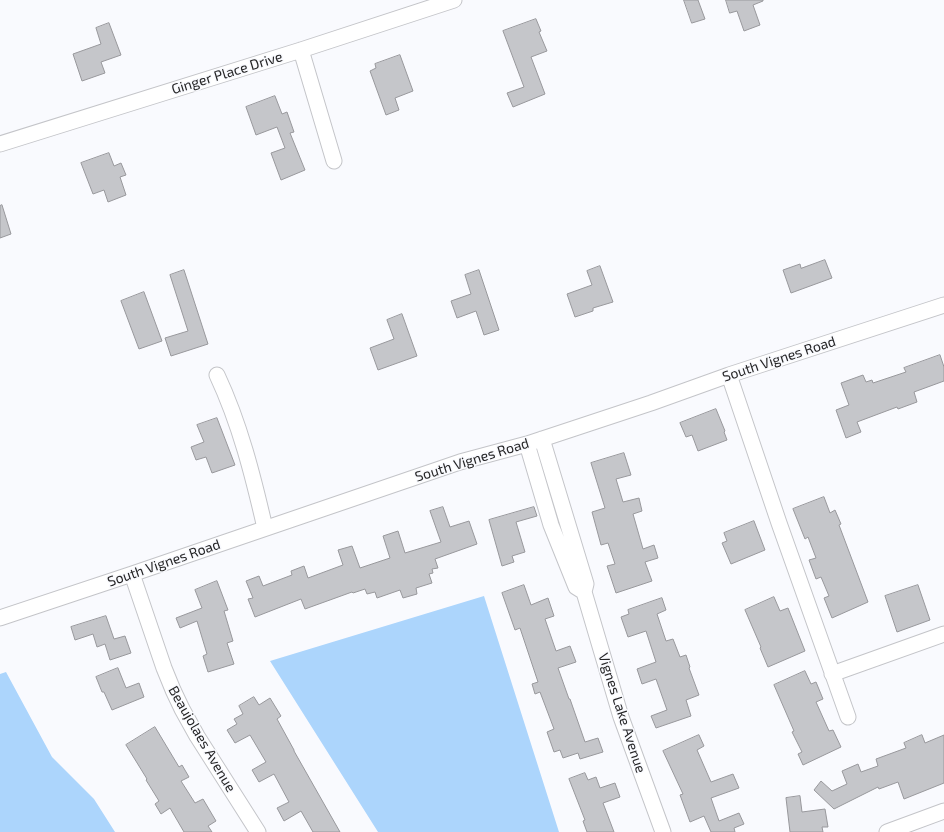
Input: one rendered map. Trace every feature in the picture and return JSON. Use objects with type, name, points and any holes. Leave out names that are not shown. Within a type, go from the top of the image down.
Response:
[{"type":"street","name":"Ginger Place Drive","points":[[0,144],[301,50],[454,0]]},
{"type":"street","points":[[301,50],[334,161]]},
{"type":"street","name":"South Vignes Road","points":[[0,618],[460,462],[527,444],[944,305]]},
{"type":"street","points":[[217,375],[243,443],[265,528]]},
{"type":"street","points":[[729,376],[779,523],[848,717]]},
{"type":"street","name":"Vignes Lake Avenue","points":[[542,439],[586,584],[584,592],[621,717],[663,832]]},
{"type":"street","name":"Vignes Lake Avenue","points":[[527,444],[551,525],[576,586],[584,592]]},
{"type":"street","name":"Beaujolaes Avenue","points":[[132,574],[164,668],[182,709],[197,736],[258,832]]},
{"type":"street","points":[[832,674],[944,634]]},
{"type":"street","points":[[887,832],[944,811]]},
{"type":"water","points":[[484,596],[559,832],[378,832],[270,661]]},
{"type":"water","points":[[6,672],[52,757],[94,799],[115,832],[0,832],[0,674]]},
{"type":"building","points":[[684,0],[698,0],[705,19],[692,23]]},
{"type":"building","points":[[726,0],[763,0],[753,5],[760,25],[744,31],[737,11],[730,13]]},
{"type":"building","points":[[536,19],[541,31],[539,32],[547,51],[531,57],[545,94],[513,107],[507,93],[524,87],[503,31]]},
{"type":"building","points":[[109,23],[121,55],[101,62],[105,73],[82,81],[73,54],[101,44],[96,28]]},
{"type":"building","points":[[400,55],[413,91],[395,98],[399,110],[386,115],[370,71],[376,68],[375,64]]},
{"type":"building","points":[[275,96],[282,114],[287,112],[294,132],[290,133],[305,170],[281,180],[271,153],[285,148],[277,127],[256,135],[246,107]]},
{"type":"building","points":[[109,153],[114,166],[121,163],[126,175],[120,177],[126,195],[108,202],[104,190],[93,194],[81,163]]},
{"type":"building","points":[[2,205],[11,234],[0,238],[0,206]]},
{"type":"building","points":[[825,260],[832,278],[791,293],[783,270],[800,264],[801,268]]},
{"type":"building","points":[[600,266],[613,302],[593,308],[593,311],[575,317],[567,294],[592,285],[587,271]]},
{"type":"building","points":[[184,270],[208,344],[171,356],[165,338],[188,331],[170,275]]},
{"type":"building","points":[[479,270],[499,330],[484,335],[476,311],[457,318],[451,301],[471,294],[465,275]]},
{"type":"building","points":[[144,292],[162,341],[139,349],[121,301]]},
{"type":"building","points":[[402,314],[417,356],[378,370],[370,348],[394,339],[387,320]]},
{"type":"building","points":[[940,355],[944,367],[944,381],[914,392],[917,402],[898,409],[897,407],[857,422],[861,432],[846,438],[836,410],[849,405],[841,383],[863,375],[866,382],[872,380],[873,383],[906,372],[904,368]]},
{"type":"building","points":[[716,409],[727,440],[698,451],[692,435],[686,437],[680,423]]},
{"type":"building","points":[[217,418],[235,465],[212,473],[206,457],[196,460],[191,447],[204,442],[197,425]]},
{"type":"building","points":[[624,453],[631,475],[616,479],[623,502],[639,498],[642,511],[633,514],[643,549],[654,545],[658,558],[645,562],[652,581],[616,593],[607,566],[615,564],[608,543],[601,545],[592,512],[605,508],[591,463]]},
{"type":"building","points":[[824,497],[830,513],[835,510],[841,524],[839,525],[868,602],[832,618],[824,598],[829,596],[821,577],[816,579],[809,560],[816,558],[808,537],[805,539],[793,509]]},
{"type":"building","points":[[443,507],[450,527],[469,521],[477,544],[435,559],[438,568],[432,569],[433,573],[429,574],[432,583],[416,588],[417,594],[403,598],[400,590],[377,598],[375,592],[367,594],[365,589],[352,592],[305,609],[301,599],[255,617],[248,599],[253,598],[246,581],[259,576],[263,586],[292,575],[291,571],[304,566],[308,578],[343,565],[338,550],[352,546],[360,568],[390,558],[383,536],[398,531],[405,553],[441,542],[430,511]]},
{"type":"building","points":[[534,507],[537,516],[516,522],[525,552],[512,556],[514,562],[502,566],[489,520]]},
{"type":"building","points":[[754,521],[765,550],[731,564],[722,543],[727,541],[724,533]]},
{"type":"building","points":[[217,581],[228,610],[224,611],[233,641],[227,643],[234,664],[208,672],[203,656],[207,654],[197,621],[180,628],[176,618],[202,608],[195,590]]},
{"type":"building","points":[[524,585],[531,605],[548,598],[554,616],[545,619],[556,651],[570,646],[576,662],[558,668],[569,699],[585,742],[598,738],[603,752],[580,759],[578,753],[563,758],[560,750],[554,752],[547,732],[554,729],[540,692],[535,694],[532,684],[538,682],[520,628],[515,630],[502,593]]},
{"type":"building","points":[[918,585],[930,620],[897,632],[885,596]]},
{"type":"building","points":[[774,597],[780,611],[788,608],[805,651],[768,667],[745,610]]},
{"type":"building","points":[[662,598],[666,610],[657,614],[666,641],[673,639],[680,657],[686,655],[699,695],[686,700],[691,716],[656,728],[651,716],[667,710],[656,679],[642,684],[637,669],[656,662],[646,631],[628,637],[621,617],[629,614],[628,610]]},
{"type":"building","points":[[106,616],[114,639],[125,636],[131,653],[110,660],[105,644],[97,647],[93,634],[75,640],[71,627]]},
{"type":"building","points":[[118,668],[126,688],[139,683],[144,697],[112,710],[96,677]]},
{"type":"building","points":[[805,671],[811,684],[816,682],[823,699],[816,702],[829,731],[833,730],[841,747],[803,765],[798,754],[802,752],[792,732],[794,731],[774,685]]},
{"type":"building","points":[[254,697],[259,705],[270,698],[281,716],[277,719],[340,832],[313,832],[301,811],[284,821],[277,808],[289,802],[274,774],[259,782],[252,770],[266,762],[250,735],[235,743],[227,730],[237,724],[234,719],[243,714],[239,706]]},
{"type":"building","points":[[155,727],[179,767],[182,765],[189,777],[181,781],[195,803],[203,799],[216,821],[208,826],[212,832],[184,832],[170,808],[161,814],[155,804],[159,801],[126,745]]},
{"type":"building","points":[[699,735],[704,746],[697,750],[711,782],[733,774],[739,788],[711,798],[719,821],[739,813],[744,824],[734,828],[735,832],[711,832],[704,816],[690,822],[680,795],[683,794],[663,751]]},
{"type":"building","points":[[922,735],[925,743],[944,735],[944,783],[904,799],[898,782],[879,789],[878,787],[834,809],[814,790],[821,781],[832,791],[847,784],[842,771],[858,764],[861,772],[878,766],[876,759],[906,748],[904,743]]},
{"type":"building","points":[[585,773],[588,780],[596,777],[600,788],[615,783],[620,797],[603,803],[614,832],[587,832],[583,821],[585,820],[569,779]]},
{"type":"building","points":[[800,796],[802,812],[825,809],[828,827],[822,827],[823,832],[790,832],[786,798]]}]
